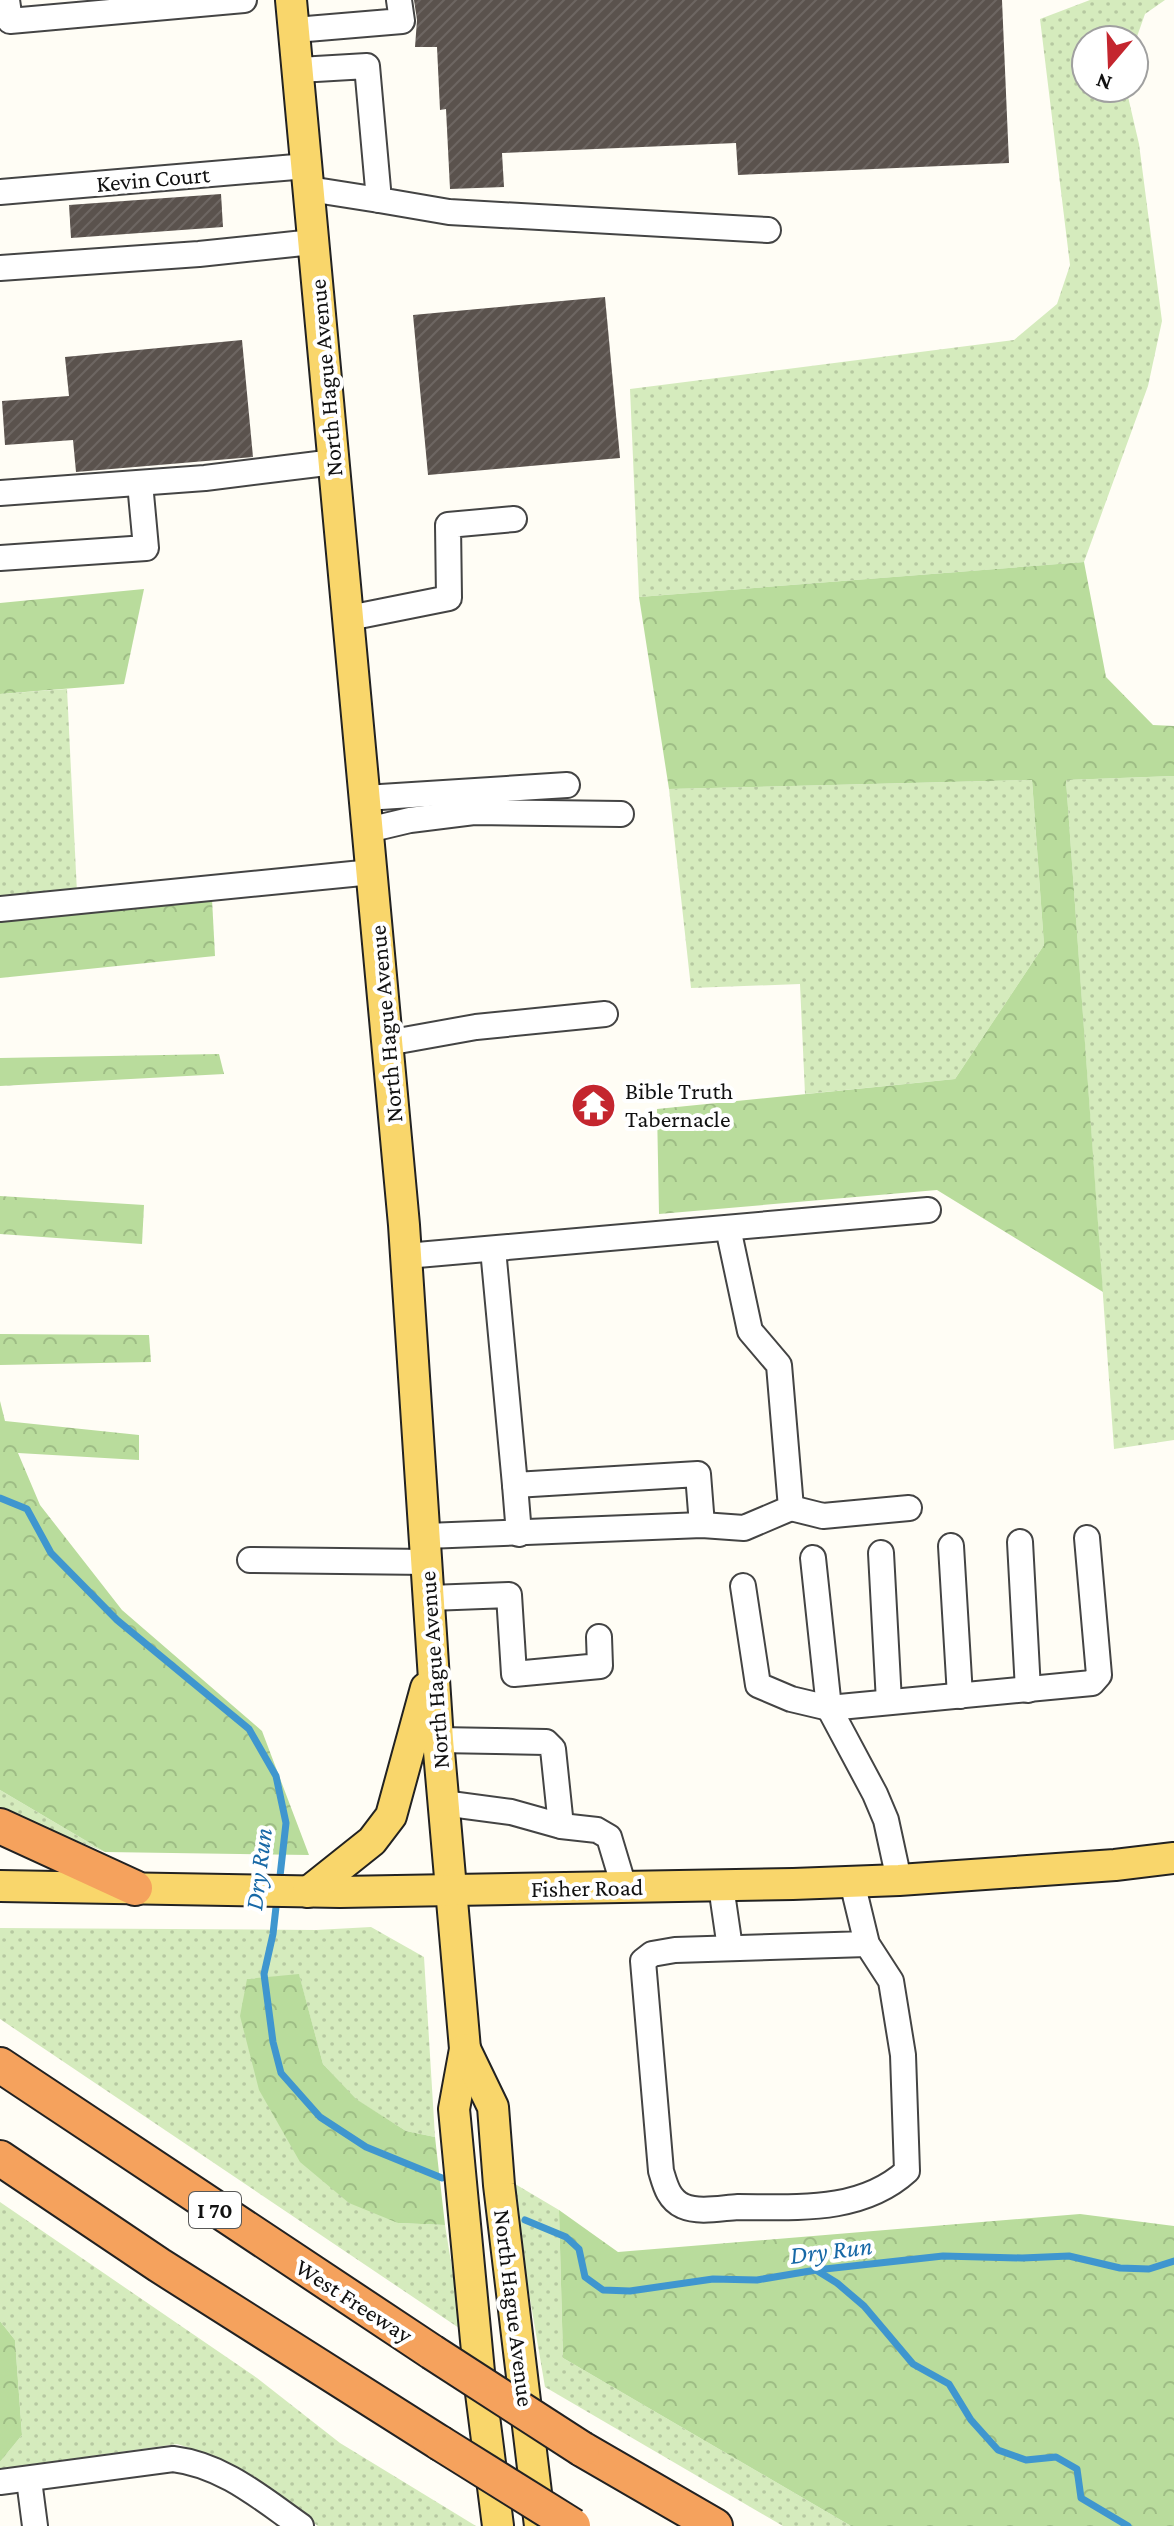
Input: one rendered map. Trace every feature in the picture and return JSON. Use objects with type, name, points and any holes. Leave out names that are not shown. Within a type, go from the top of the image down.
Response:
[{"type":"highway","points":[[0,1826],[135,1888]]},
{"type":"highway","name":"West Freeway","points":[[0,2065],[582,2449],[715,2526]]},
{"type":"highway","points":[[0,2158],[147,2257],[573,2526]]},
{"type":"main road","name":"North Hague Avenue","points":[[293,15],[406,1256],[449,1890],[465,2049],[454,2109],[481,2393],[498,2526]]},
{"type":"main road","points":[[308,1892],[372,1841],[391,1816],[434,1659]]},
{"type":"main road","name":"Fisher Road","points":[[0,1886],[308,1892],[721,1886],[899,1880],[1174,1858]]},
{"type":"main road","name":"North Hague Avenue","points":[[465,2049],[493,2107],[499,2185],[540,2526]]},
{"type":"street","points":[[7,0],[10,21],[244,0]]},
{"type":"street","points":[[293,15],[402,21],[399,0]]},
{"type":"street","points":[[299,70],[367,66],[379,200]]},
{"type":"street","name":"Kevin Court","points":[[0,192],[308,178],[379,200],[449,212],[768,230]]},
{"type":"street","points":[[0,268],[199,254],[313,242]]},
{"type":"street","points":[[0,493],[205,478],[334,462]]},
{"type":"street","points":[[0,558],[146,548],[140,483]]},
{"type":"street","points":[[349,618],[449,598],[448,525],[514,519]]},
{"type":"street","points":[[365,798],[567,785]]},
{"type":"street","points":[[368,830],[410,820],[474,812],[621,814]]},
{"type":"street","points":[[0,909],[372,872]]},
{"type":"street","points":[[387,1043],[476,1027],[605,1014]]},
{"type":"street","points":[[406,1256],[928,1210]]},
{"type":"street","points":[[728,1228],[750,1331],[779,1365],[791,1508]]},
{"type":"street","points":[[493,1249],[519,1534]]},
{"type":"street","points":[[515,1485],[698,1474],[702,1525]]},
{"type":"street","points":[[250,1560],[427,1549],[519,1534],[702,1525],[744,1528],[791,1508],[823,1516],[909,1508]]},
{"type":"street","points":[[743,1586],[758,1685],[791,1699],[829,1708],[1092,1683],[1099,1675],[1087,1538]]},
{"type":"street","points":[[1020,1542],[1028,1690]]},
{"type":"street","points":[[951,1546],[960,1696]]},
{"type":"street","points":[[881,1553],[889,1702]]},
{"type":"street","points":[[813,1558],[829,1708],[886,1820],[899,1880]]},
{"type":"street","points":[[430,1598],[509,1595],[514,1674],[600,1666],[599,1637]]},
{"type":"street","points":[[438,1740],[546,1742],[553,1749],[561,1826]]},
{"type":"street","points":[[443,1803],[511,1812],[561,1826],[597,1830],[609,1837],[624,1887]]},
{"type":"street","points":[[852,1882],[867,1944],[891,1981],[903,2055],[907,2171],[896,2181],[870,2195],[813,2207],[700,2209],[682,2206],[668,2194],[661,2171],[643,1961],[652,1954],[675,1950],[867,1944]]},
{"type":"street","points":[[721,1886],[730,1948]]},
{"type":"street","points":[[0,2482],[173,2459],[197,2462],[223,2472],[301,2526]]},
{"type":"street","points":[[29,2480],[35,2526]]},
{"type":"green space","points":[[1090,0],[1165,0],[1145,14],[1141,24],[1070,24],[1070,104],[1130,104],[1139,144],[1162,321],[1148,386],[1084,562],[639,597],[630,389],[1014,340],[1057,304],[1070,265],[1040,19]]},
{"type":"green space","points":[[1084,562],[1106,677],[1153,725],[1174,726],[1174,776],[1066,780],[1103,1292],[937,1190],[659,1214],[657,1109],[955,1079],[1044,945],[1032,780],[669,789],[639,597]]},
{"type":"green space","points":[[144,589],[124,684],[0,694],[0,603]]},
{"type":"green space","points":[[67,689],[78,913],[0,920],[0,694]]},
{"type":"green space","points":[[1174,776],[1174,1440],[1114,1449],[1066,780]]},
{"type":"green space","points":[[1032,780],[1044,945],[955,1079],[805,1094],[800,984],[691,988],[669,789]]},
{"type":"green space","points":[[212,899],[215,956],[0,978],[0,920]]},
{"type":"green space","points":[[219,1054],[224,1074],[0,1086],[0,1058]]},
{"type":"green space","points":[[0,1196],[144,1205],[142,1244],[0,1234]]},
{"type":"green space","points":[[0,1334],[149,1335],[151,1362],[0,1365]]},
{"type":"green space","points":[[0,1401],[5,1421],[139,1435],[139,1460],[18,1453],[40,1505],[122,1610],[262,1731],[309,1855],[105,1852],[0,1790]]},
{"type":"green space","points":[[0,1790],[105,1852],[0,1808]]},
{"type":"green space","points":[[371,1927],[424,1957],[435,2137],[406,2131],[355,2099],[323,2064],[299,1975],[247,1979],[398,2223],[445,2225],[462,2330],[0,2019],[0,1928],[316,1930]]},
{"type":"green space","points":[[299,1974],[323,2064],[356,2099],[406,2131],[435,2137],[445,2225],[398,2223],[349,2203],[300,2162],[259,2090],[240,2016],[247,1979]]},
{"type":"green space","points":[[510,2181],[559,2210],[563,2358],[851,2526],[783,2526],[545,2387]]},
{"type":"green space","points":[[0,2202],[257,2378],[340,2443],[476,2526],[318,2526],[215,2456],[177,2444],[0,2469],[0,2462],[22,2435],[15,2340],[0,2321]]},
{"type":"green space","points":[[559,2210],[618,2252],[1080,2214],[1174,2226],[1174,2526],[851,2526],[563,2358]]},
{"type":"green space","points":[[0,2321],[15,2340],[22,2435],[0,2462]]},
{"type":"building","points":[[414,0],[1002,0],[1009,163],[738,175],[736,143],[502,153],[504,187],[450,189],[446,109],[440,110],[437,47],[415,47],[417,20]]},
{"type":"building","points":[[221,194],[223,227],[71,238],[69,205]]},
{"type":"building","points":[[605,297],[620,458],[428,475],[413,315]]},
{"type":"building","points":[[242,340],[253,457],[76,472],[73,440],[5,445],[2,401],[69,396],[65,357]]},
{"type":"waterway","name":"Dry Run","points":[[0,1498],[27,1509],[51,1553],[117,1620],[249,1729],[276,1776],[286,1823],[279,1885]]},
{"type":"waterway","name":"Dry Run","points":[[277,1898],[264,1974],[273,2042],[281,2073],[320,2117],[366,2147],[442,2178]]},
{"type":"waterway","name":"Dry Run","points":[[525,2220],[566,2237],[579,2249],[585,2277],[603,2290],[630,2291],[713,2279],[757,2280],[943,2256],[1069,2256],[1120,2268],[1149,2269],[1174,2261]]},
{"type":"waterway","points":[[816,2270],[864,2306],[913,2364],[949,2384],[971,2420],[998,2450],[1026,2460],[1056,2457],[1077,2469],[1081,2498],[1128,2526]]},
{"type":"place","name":"Bible Truth Tabernacle","points":[[594,1105]]}]
